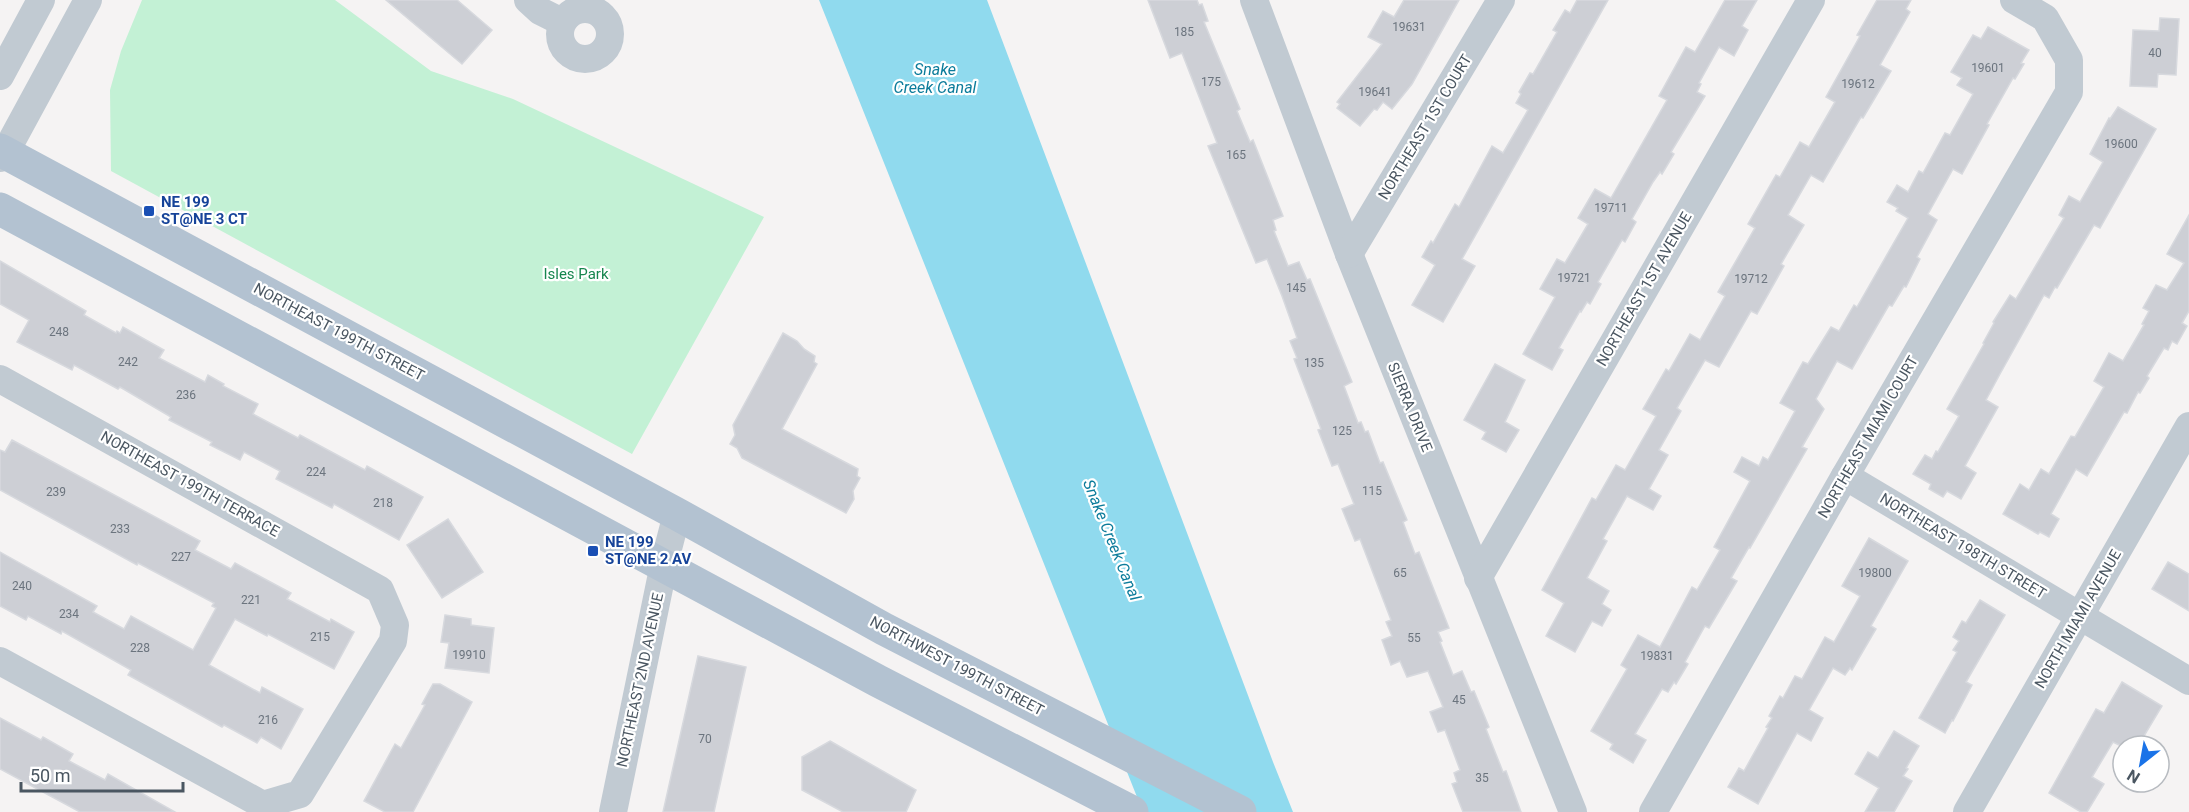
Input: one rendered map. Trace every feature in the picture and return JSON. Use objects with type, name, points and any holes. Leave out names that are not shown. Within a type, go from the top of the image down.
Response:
[{"type":"main road","name":"NORTHEAST 199TH STREET","points":[[2,153],[677,514]]},
{"type":"main road","points":[[0,209],[878,681],[1127,809]]},
{"type":"main road","name":"NORTHWEST 199TH STREET","points":[[677,514],[884,629],[1240,812]]},
{"type":"street","points":[[0,76],[41,0]]},
{"type":"street","points":[[2,153],[88,0]]},
{"type":"street","points":[[528,0],[540,10],[562,22]]},
{"type":"street","name":"SIERRA DRIVE","points":[[1254,0],[1349,255],[1573,812]]},
{"type":"street","name":"NORTHEAST 1ST COURT","points":[[1349,255],[1501,0]]},
{"type":"street","name":"NORTHEAST 1ST AVENUE","points":[[1478,578],[1811,0]]},
{"type":"street","name":"NORTHEAST MIAMI COURT","points":[[1653,812],[1845,476],[2069,92],[2069,60],[2045,18],[2014,0]]},
{"type":"street","name":"NORTHEAST 199TH TERRACE","points":[[0,379],[380,590],[395,625],[393,641],[300,794],[263,804],[0,661]]},
{"type":"street","name":"NORTH MIAMI AVENUE","points":[[1967,812],[2189,426]]},
{"type":"street","name":"NORTHEAST 198TH STREET","points":[[1845,476],[2189,681]]},
{"type":"street","name":"NORTHEAST 2ND AVENUE","points":[[613,812],[663,564],[677,514]]},
{"type":"green space","name":"Isles Park","points":[[142,0],[335,0],[431,71],[513,99],[764,217],[632,454],[111,171],[110,90],[121,51]]},
{"type":"water","name":"Snake Creek Canal","points":[[819,0],[987,0],[1293,812],[1143,812]]},
{"type":"building","points":[[386,0],[457,0],[492,30],[462,64]]},
{"type":"building","points":[[1148,0],[1197,0],[1199,5],[1202,4],[1208,21],[1204,22],[1240,109],[1237,111],[1250,142],[1253,140],[1283,216],[1273,220],[1276,230],[1274,231],[1288,266],[1299,262],[1307,280],[1310,279],[1352,382],[1344,386],[1358,423],[1361,422],[1365,432],[1368,431],[1380,463],[1383,462],[1407,520],[1403,522],[1415,554],[1419,552],[1449,628],[1438,632],[1453,675],[1462,671],[1471,692],[1474,691],[1489,727],[1486,729],[1503,772],[1506,771],[1521,812],[1463,812],[1452,784],[1457,782],[1454,773],[1460,770],[1445,730],[1438,732],[1430,712],[1443,707],[1428,671],[1407,677],[1400,661],[1391,665],[1382,640],[1392,636],[1386,622],[1391,620],[1360,539],[1355,541],[1342,509],[1354,504],[1338,464],[1332,466],[1318,430],[1321,429],[1294,359],[1297,358],[1290,341],[1297,338],[1282,296],[1267,259],[1256,263],[1208,146],[1217,143],[1182,53],[1170,58]]},
{"type":"building","points":[[1404,0],[1459,0],[1412,84],[1392,109],[1383,102],[1360,126],[1337,108],[1340,104],[1337,102],[1382,44],[1368,37],[1383,11],[1394,17]]},
{"type":"building","points":[[1577,0],[1608,0],[1462,259],[1475,266],[1443,322],[1412,305],[1435,265],[1422,257],[1431,241],[1433,243],[1455,204],[1459,207],[1492,146],[1503,153],[1528,110],[1516,103],[1521,94],[1519,92],[1530,73],[1533,74],[1557,32],[1553,30],[1565,10],[1570,13]]},
{"type":"building","points":[[1725,0],[1757,0],[1742,26],[1748,30],[1734,56],[1719,47],[1699,83],[1701,84],[1697,92],[1705,96],[1671,152],[1674,154],[1662,174],[1660,172],[1653,182],[1632,219],[1636,222],[1625,242],[1622,240],[1598,282],[1601,284],[1590,304],[1587,302],[1580,311],[1559,348],[1563,350],[1552,370],[1523,354],[1555,297],[1540,289],[1557,259],[1565,263],[1588,224],[1578,218],[1595,189],[1611,198],[1667,100],[1659,96],[1686,47],[1695,52]]},
{"type":"building","points":[[1877,0],[1911,0],[1906,9],[1910,12],[1880,65],[1891,71],[1823,182],[1811,175],[1788,215],[1804,225],[1781,264],[1784,266],[1757,314],[1751,311],[1719,367],[1705,360],[1677,408],[1681,411],[1659,450],[1668,455],[1649,489],[1661,496],[1653,510],[1627,496],[1603,539],[1607,541],[1587,578],[1609,591],[1602,604],[1611,610],[1602,626],[1592,621],[1575,652],[1546,636],[1564,603],[1542,590],[1592,498],[1596,500],[1616,465],[1625,470],[1656,416],[1643,409],[1666,369],[1669,371],[1690,334],[1700,340],[1725,296],[1718,292],[1755,228],[1748,224],[1776,175],[1780,177],[1800,142],[1809,147],[1835,102],[1826,97]]},
{"type":"building","points":[[2160,18],[2179,19],[2176,75],[2158,74],[2157,87],[2130,86],[2133,30],[2159,31]]},
{"type":"building","points":[[1988,27],[2029,50],[2021,63],[2024,64],[2015,79],[2013,78],[1987,124],[1989,125],[1962,174],[1953,169],[1928,214],[1937,220],[1917,257],[1920,259],[1906,287],[1904,286],[1892,306],[1889,305],[1852,369],[1837,361],[1816,399],[1824,409],[1802,447],[1807,449],[1731,578],[1737,581],[1709,628],[1705,626],[1676,684],[1674,682],[1668,692],[1662,689],[1635,734],[1646,740],[1633,763],[1610,749],[1613,744],[1591,731],[1627,669],[1621,665],[1638,635],[1660,647],[1692,587],[1697,590],[1720,550],[1714,547],[1750,481],[1734,472],[1742,457],[1759,466],[1763,457],[1768,460],[1795,411],[1780,403],[1803,362],[1808,364],[1831,327],[1839,331],[1854,305],[1857,307],[1908,218],[1896,211],[1898,208],[1887,202],[1897,185],[1908,192],[1919,171],[1923,173],[1945,133],[1950,135],[1973,94],[1957,85],[1962,78],[1951,72],[1973,35],[1981,39]]},
{"type":"building","points":[[2118,107],[2156,129],[2100,228],[2094,225],[2057,288],[2055,287],[2049,298],[2044,295],[1986,400],[1998,407],[1965,466],[1976,473],[1961,499],[1947,491],[1943,497],[1929,489],[1931,484],[1913,474],[1925,455],[1932,459],[1936,451],[1938,452],[1959,416],[1947,409],[1984,344],[1993,322],[2010,295],[2016,299],[2064,218],[2059,215],[2069,196],[2080,202],[2103,162],[2090,154],[2109,118]]},
{"type":"building","points":[[2189,215],[2189,311],[2182,323],[2187,326],[2177,344],[2172,341],[2168,350],[2164,348],[2147,376],[2149,378],[2140,393],[2138,392],[2127,413],[2124,412],[2087,476],[2076,469],[2051,514],[2059,519],[2049,537],[2040,532],[2038,534],[2003,514],[2020,484],[2029,490],[2041,469],[2049,474],[2071,436],[2075,437],[2104,387],[2094,381],[2109,353],[2123,361],[2144,325],[2142,324],[2149,311],[2143,308],[2156,285],[2167,290],[2184,263],[2167,254]]},
{"type":"building","points":[[0,261],[86,311],[84,315],[116,333],[117,331],[120,333],[123,327],[164,350],[159,358],[205,382],[208,375],[224,384],[223,386],[258,404],[253,414],[298,438],[300,435],[365,470],[367,466],[423,497],[399,540],[334,504],[332,508],[276,479],[280,471],[244,452],[240,460],[210,445],[212,442],[169,420],[171,417],[120,387],[118,389],[74,365],[72,370],[17,342],[29,320],[0,304]]},
{"type":"building","points":[[783,333],[815,356],[814,362],[817,364],[782,429],[858,469],[857,476],[860,478],[853,491],[854,499],[846,513],[742,458],[737,448],[730,444],[735,435],[733,425]]},
{"type":"building","points":[[1495,364],[1525,380],[1505,422],[1519,430],[1506,452],[1482,439],[1486,432],[1464,420]]},
{"type":"building","points":[[12,440],[200,541],[195,550],[231,569],[235,563],[291,593],[287,599],[354,632],[334,669],[235,619],[209,665],[260,693],[262,687],[303,709],[281,749],[261,737],[257,743],[224,725],[222,727],[128,675],[131,670],[62,631],[61,634],[28,616],[26,620],[0,606],[0,552],[97,606],[93,612],[124,629],[131,616],[193,650],[216,608],[212,606],[214,603],[138,563],[137,565],[0,490],[0,450],[5,452]]},
{"type":"building","points":[[448,519],[483,572],[442,598],[407,545]]},
{"type":"building","points":[[1869,538],[1908,561],[1871,626],[1876,629],[1852,670],[1850,668],[1845,675],[1833,668],[1809,710],[1823,718],[1811,741],[1797,733],[1758,804],[1728,787],[1739,768],[1744,771],[1768,728],[1766,727],[1772,718],[1769,716],[1780,696],[1783,698],[1795,676],[1802,679],[1825,637],[1834,642],[1860,596],[1842,586]]},
{"type":"building","points":[[2168,562],[2189,574],[2189,611],[2152,589]]},
{"type":"building","points":[[1980,600],[2005,615],[1966,682],[1972,685],[1945,733],[1919,718],[1957,652],[1953,650],[1959,641],[1953,637],[1962,621],[1966,623]]},
{"type":"building","points":[[445,615],[471,619],[471,625],[494,628],[489,673],[445,668],[449,643],[441,642]]},
{"type":"building","points":[[698,656],[746,667],[714,812],[663,812]]},
{"type":"building","points":[[2122,682],[2162,706],[2145,734],[2111,734],[2111,745],[2092,777],[2104,784],[2087,812],[2081,812],[2049,793],[2096,709],[2104,713]]},
{"type":"building","points":[[433,684],[440,684],[472,702],[413,812],[385,812],[364,801],[395,744],[401,748],[425,705],[422,704]]},
{"type":"building","points":[[0,718],[41,740],[43,737],[73,754],[69,761],[105,780],[108,774],[175,812],[80,812],[0,769]]},
{"type":"building","points":[[1894,731],[1919,746],[1903,776],[1912,781],[1894,812],[1865,812],[1879,788],[1855,774],[1868,752],[1878,758]]},
{"type":"building","points":[[830,741],[916,790],[906,812],[843,812],[802,790],[802,757]]},
{"type":"place","name":"NE 199 ST@NE 3 CT","points":[[149,211]]},
{"type":"place","name":"NE 199 ST@NE 2 AV","points":[[593,551]]}]
